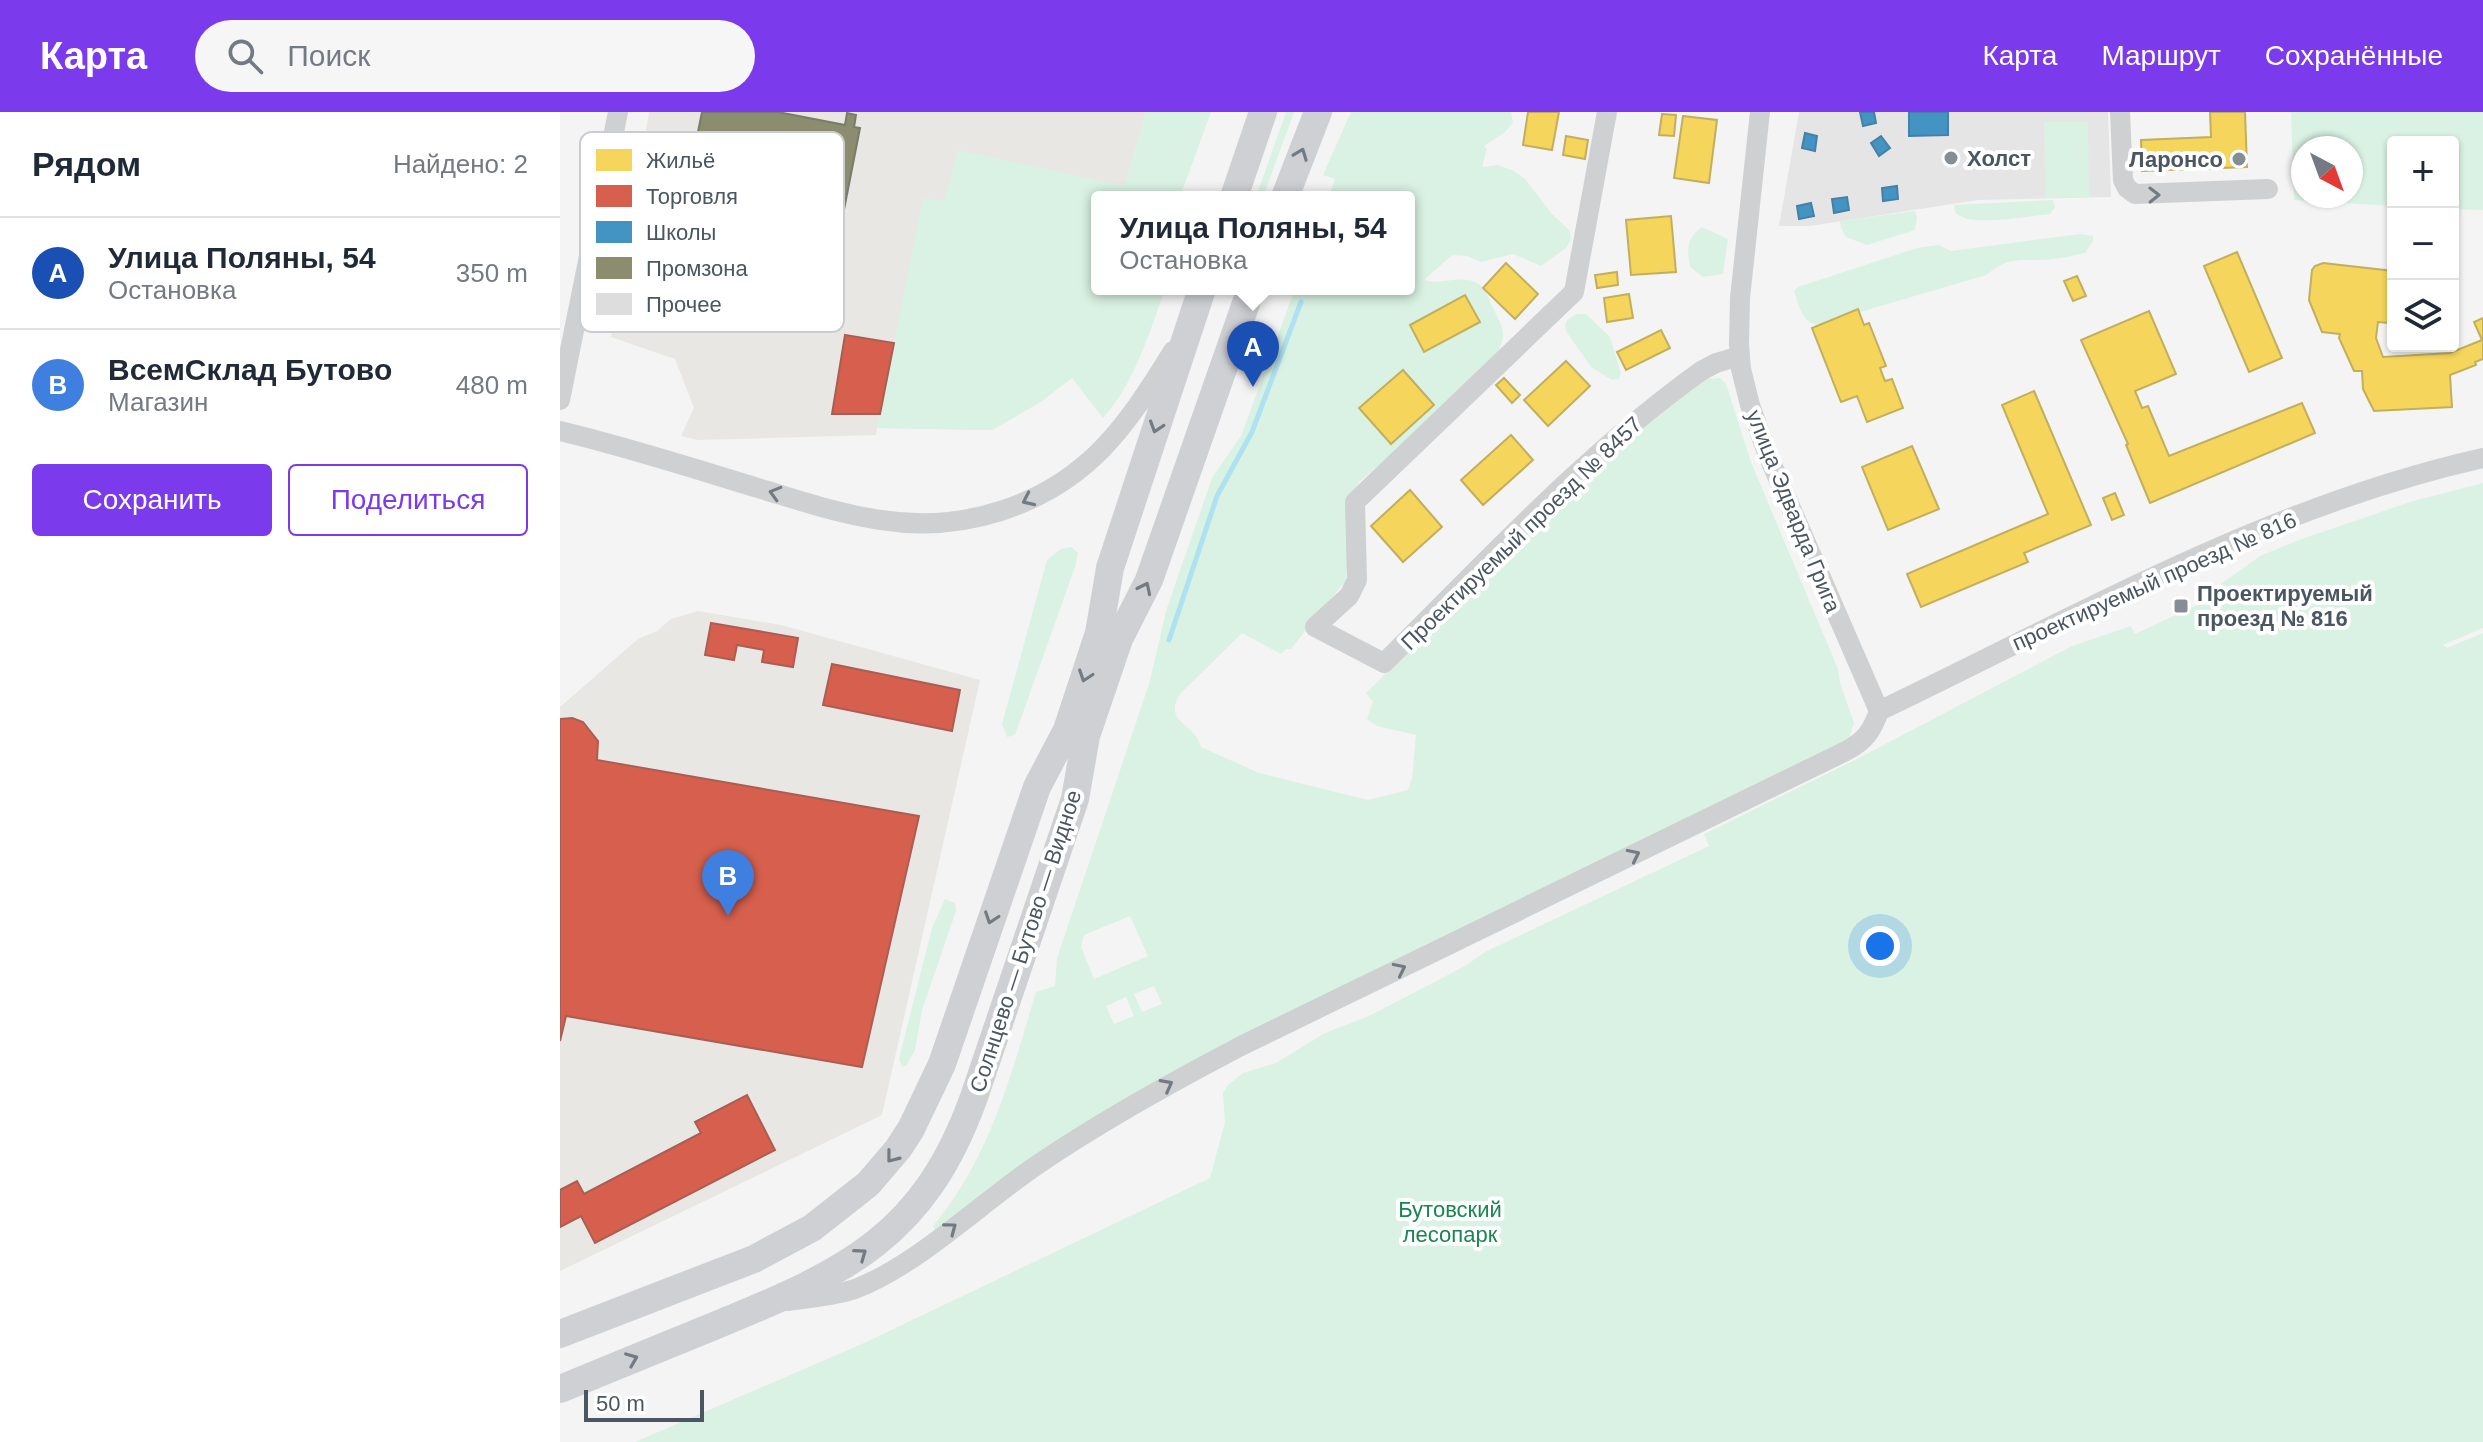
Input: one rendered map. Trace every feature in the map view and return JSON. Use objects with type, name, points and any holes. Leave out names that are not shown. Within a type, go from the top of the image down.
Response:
[{"type":"main road","points":[[1236,191],[1263,112]]},
{"type":"main road","points":[[1287,191],[1318,112]]},
{"type":"main road","name":"Солнцево — Бутово — Видное","points":[[560,1334],[754,1259],[812,1228],[868,1184],[911,1129],[942,1064],[1037,787],[1067,730],[1099,633],[1110,568],[1200,295]]},
{"type":"main road","name":"Солнцево — Бутово — Видное","points":[[560,1389],[826,1277],[880,1240],[928,1190],[957,1140],[974,1097],[1075,799],[1086,736],[1119,639],[1149,580],[1249,295]]},
{"type":"street","points":[[614,132],[618,112]]},
{"type":"street","name":"Проектируемый проезд № 8457","points":[[1607,112],[1574,292],[1355,502],[1357,580],[1349,596],[1315,627],[1384,663],[1544,505],[1617,438],[1701,371],[1740,356]]},
{"type":"street","name":"улица Эдварда Грига","points":[[1760,112],[1740,298],[1740,356],[1746,390],[1760,435],[1879,711]]},
{"type":"street","points":[[2120,112],[2123,180],[2135,194],[2268,189]]},
{"type":"street","points":[[560,400],[580,301]]},
{"type":"street","points":[[560,431],[878,520],[917,524],[957,522],[997,513],[1031,499],[1063,481],[1096,455],[1135,409],[1189,326]]},
{"type":"street","name":"проектируемый проезд № 816","points":[[1879,711],[2063,620],[2248,534],[2341,499],[2483,458]]},
{"type":"street","points":[[768,1304],[836,1294],[870,1282],[906,1261],[1035,1166],[1156,1091],[1243,1045],[1860,744],[1870,733],[1879,711]]},
{"type":"shaded area","points":[[649,112],[1146,112],[1124,191],[1091,191],[1091,219],[1042,401],[992,430],[877,428],[876,435],[698,440],[681,436],[694,408],[675,359],[611,337],[612,332],[844,332],[844,132],[646,132]]},
{"type":"shaded area","name":"Холст","points":[[1799,112],[2108,112],[2111,197],[1978,200],[1810,226],[1779,226]]},
{"type":"shaded area","points":[[698,611],[781,625],[980,680],[882,1115],[560,1271],[560,707],[638,639],[657,631],[671,619]]},
{"type":"green space","points":[[1146,112],[1211,112],[1182,191],[1091,191],[1091,295],[1163,295],[1132,373],[1103,418],[1072,378],[1042,401],[992,430],[877,428],[923,198],[944,201],[958,150],[1125,186]]},
{"type":"green space","points":[[1286,112],[1294,112],[1265,191],[1258,191]]},
{"type":"green space","points":[[1351,112],[1511,112],[1513,123],[1484,146],[1487,149],[1482,167],[1498,165],[1525,179],[1552,214],[1570,231],[1571,240],[1566,248],[1541,266],[1513,254],[1481,262],[1467,256],[1452,255],[1424,280],[1464,280],[1480,285],[1501,325],[1502,342],[1480,376],[1359,482],[1352,494],[1346,580],[1291,649],[1281,654],[1242,633],[1180,694],[1175,711],[1177,717],[1198,739],[1201,747],[1259,773],[1368,800],[1408,790],[1416,735],[1377,726],[1367,719],[1373,702],[1366,693],[1584,476],[1708,376],[1710,379],[1720,378],[1726,384],[1751,462],[1838,669],[1854,723],[1850,735],[1852,739],[1237,1041],[936,1231],[933,1226],[953,1200],[984,1144],[1036,992],[1055,986],[1057,958],[1149,684],[1167,608],[1212,478],[1241,436],[1293,295],[1415,295],[1415,191],[1331,191],[1335,179],[1323,175]],"holes":[[[1130,916],[1148,956],[1094,979],[1081,947],[1084,935]],[[1154,986],[1162,1004],[1142,1012],[1134,994]],[[1126,997],[1134,1016],[1114,1024],[1106,1006]]]},
{"type":"green space","points":[[2291,112],[2483,112],[2483,210],[2459,209],[2459,136],[2387,136],[2387,206],[2363,204],[2363,136],[2292,136]]},
{"type":"green space","points":[[2044,122],[2088,122],[2089,197],[2046,198]]},
{"type":"green space","points":[[2053,200],[2055,207],[2050,214],[1991,220],[1960,216],[1954,205]]},
{"type":"green space","points":[[1915,211],[1915,230],[1867,245],[1846,237],[1841,228],[1840,221]]},
{"type":"green space","points":[[1702,227],[1728,239],[1723,274],[1703,277],[1690,267],[1689,244]]},
{"type":"green space","points":[[2080,234],[2093,236],[2085,253],[2012,261],[1986,275],[1816,325],[1804,316],[1794,291],[1798,287],[1917,248],[1939,245],[1951,251]]},
{"type":"green space","points":[[1577,314],[1586,314],[1610,337],[1621,373],[1619,379],[1612,380],[1591,367],[1566,331],[1566,322]]},
{"type":"green space","name":"Бутовский лесопарк","points":[[2483,483],[2483,628],[2443,645],[2447,648],[2483,633],[2483,1442],[635,1442],[862,1344],[1210,1178],[1225,1122],[1223,1093],[1243,1073],[1276,1063],[1325,1033],[1369,1016],[1465,966],[1485,952],[1709,846],[1704,834],[1857,759],[2072,646],[2131,626],[2135,634],[2225,592],[2221,584],[2260,556],[2410,502]]},
{"type":"green space","points":[[1071,547],[1078,553],[1075,567],[1015,735],[1007,737],[1002,724],[1047,560],[1061,549]]},
{"type":"green space","points":[[945,899],[955,903],[956,911],[922,1010],[915,1050],[906,1066],[902,1067],[899,1059],[932,928]]},
{"type":"building: Жильё","points":[[1528,112],[1559,112],[1552,150],[1523,145]]},
{"type":"building: Жильё","points":[[2210,112],[2245,112],[2247,167],[2142,171],[2141,140],[2211,137]]},
{"type":"building: Жильё","points":[[1662,114],[1676,115],[1674,136],[1659,135]]},
{"type":"building: Жильё","points":[[1683,116],[1717,120],[1709,183],[1674,178]]},
{"type":"building: Жильё","points":[[1566,136],[1588,140],[1585,159],[1563,155]]},
{"type":"building: Жильё","points":[[1671,216],[1676,272],[1631,275],[1626,220]]},
{"type":"building: Жильё","points":[[2237,252],[2282,358],[2249,372],[2204,266]]},
{"type":"building: Жильё","points":[[1506,263],[1538,294],[1515,319],[1483,288]]},
{"type":"building: Жильё","points":[[2323,263],[2387,270],[2387,323],[2378,322],[2376,338],[2383,357],[2459,352],[2482,340],[2474,322],[2483,318],[2483,359],[2450,375],[2452,407],[2374,411],[2363,389],[2362,371],[2354,371],[2340,334],[2322,332],[2309,300],[2315,266]]},
{"type":"building: Жильё","points":[[1617,272],[1618,285],[1597,288],[1595,275]]},
{"type":"building: Жильё","points":[[2077,276],[2086,296],[2073,301],[2064,281]]},
{"type":"building: Жильё","points":[[1629,294],[1633,318],[1607,322],[1604,298]]},
{"type":"building: Жильё","points":[[1465,295],[1480,322],[1424,352],[1410,325]]},
{"type":"building: Жильё","points":[[1858,309],[1864,325],[1869,323],[1886,366],[1880,368],[1885,381],[1892,379],[1903,408],[1867,422],[1857,396],[1841,402],[1812,328]]},
{"type":"building: Жильё","points":[[2149,311],[2176,374],[2135,391],[2142,408],[2148,406],[2169,456],[2302,403],[2315,433],[2150,503],[2128,444],[2081,340]]},
{"type":"building: Жильё","points":[[1661,330],[1670,348],[1626,370],[1617,352]]},
{"type":"building: Жильё","points":[[1566,361],[1590,386],[1548,426],[1524,400]]},
{"type":"building: Жильё","points":[[1403,370],[1434,405],[1391,444],[1359,408]]},
{"type":"building: Жильё","points":[[1504,378],[1520,395],[1512,403],[1496,385]]},
{"type":"building: Жильё","points":[[2034,391],[2091,525],[2024,553],[2028,562],[1921,607],[1907,574],[2048,514],[2002,405]]},
{"type":"building: Жильё","points":[[1511,435],[1533,460],[1483,505],[1461,480]]},
{"type":"building: Жильё","points":[[1912,446],[1939,509],[1888,530],[1862,467]]},
{"type":"building: Жильё","points":[[1410,490],[1442,527],[1403,562],[1371,526]]},
{"type":"building: Жильё","points":[[2115,493],[2124,515],[2112,520],[2103,498]]},
{"type":"building: Торговля","points":[[845,335],[894,343],[880,414],[832,414]]},
{"type":"building: Торговля","points":[[711,623],[798,638],[793,667],[762,662],[764,650],[737,645],[734,660],[705,655]]},
{"type":"building: Торговля","points":[[832,664],[960,690],[952,731],[823,705]]},
{"type":"building: Торговля","points":[[572,718],[583,722],[598,741],[597,760],[919,816],[862,1067],[566,1016],[560,1041],[560,719]]},
{"type":"building: Торговля","points":[[747,1095],[775,1150],[595,1243],[581,1216],[560,1227],[560,1190],[577,1181],[584,1194],[701,1133],[695,1122]]},
{"type":"building: Школы","points":[[1860,112],[1874,112],[1876,123],[1863,126]]},
{"type":"building: Школы","points":[[1909,112],[1948,112],[1948,135],[1909,136]]},
{"type":"building: Школы","points":[[1805,133],[1817,136],[1815,151],[1802,148]]},
{"type":"building: Школы","points":[[1881,136],[1890,148],[1879,156],[1871,143]]},
{"type":"building: Школы","points":[[1897,186],[1898,199],[1883,201],[1882,188]]},
{"type":"building: Школы","points":[[1847,197],[1849,210],[1834,213],[1832,199]]},
{"type":"building: Школы","points":[[1811,203],[1814,216],[1799,219],[1797,206]]},
{"type":"building: Промзона","points":[[702,112],[778,112],[845,125],[847,113],[856,115],[854,127],[860,128],[844,210],[844,132],[698,132]]},
{"type":"waterway","points":[[1169,640],[1217,496],[1252,432],[1301,302]]},
{"type":"place","name":"Холст","points":[[1951,158]]},
{"type":"place","name":"Ларонсо","points":[[2239,159]]},
{"type":"place","name":"Улица Поляны, 54","points":[[1253,387]]},
{"type":"place","name":"Проектируемый проезд № 816","points":[[2181,606]]},
{"type":"place","name":"ВсемСклад Бутово","points":[[728,916]]}]
